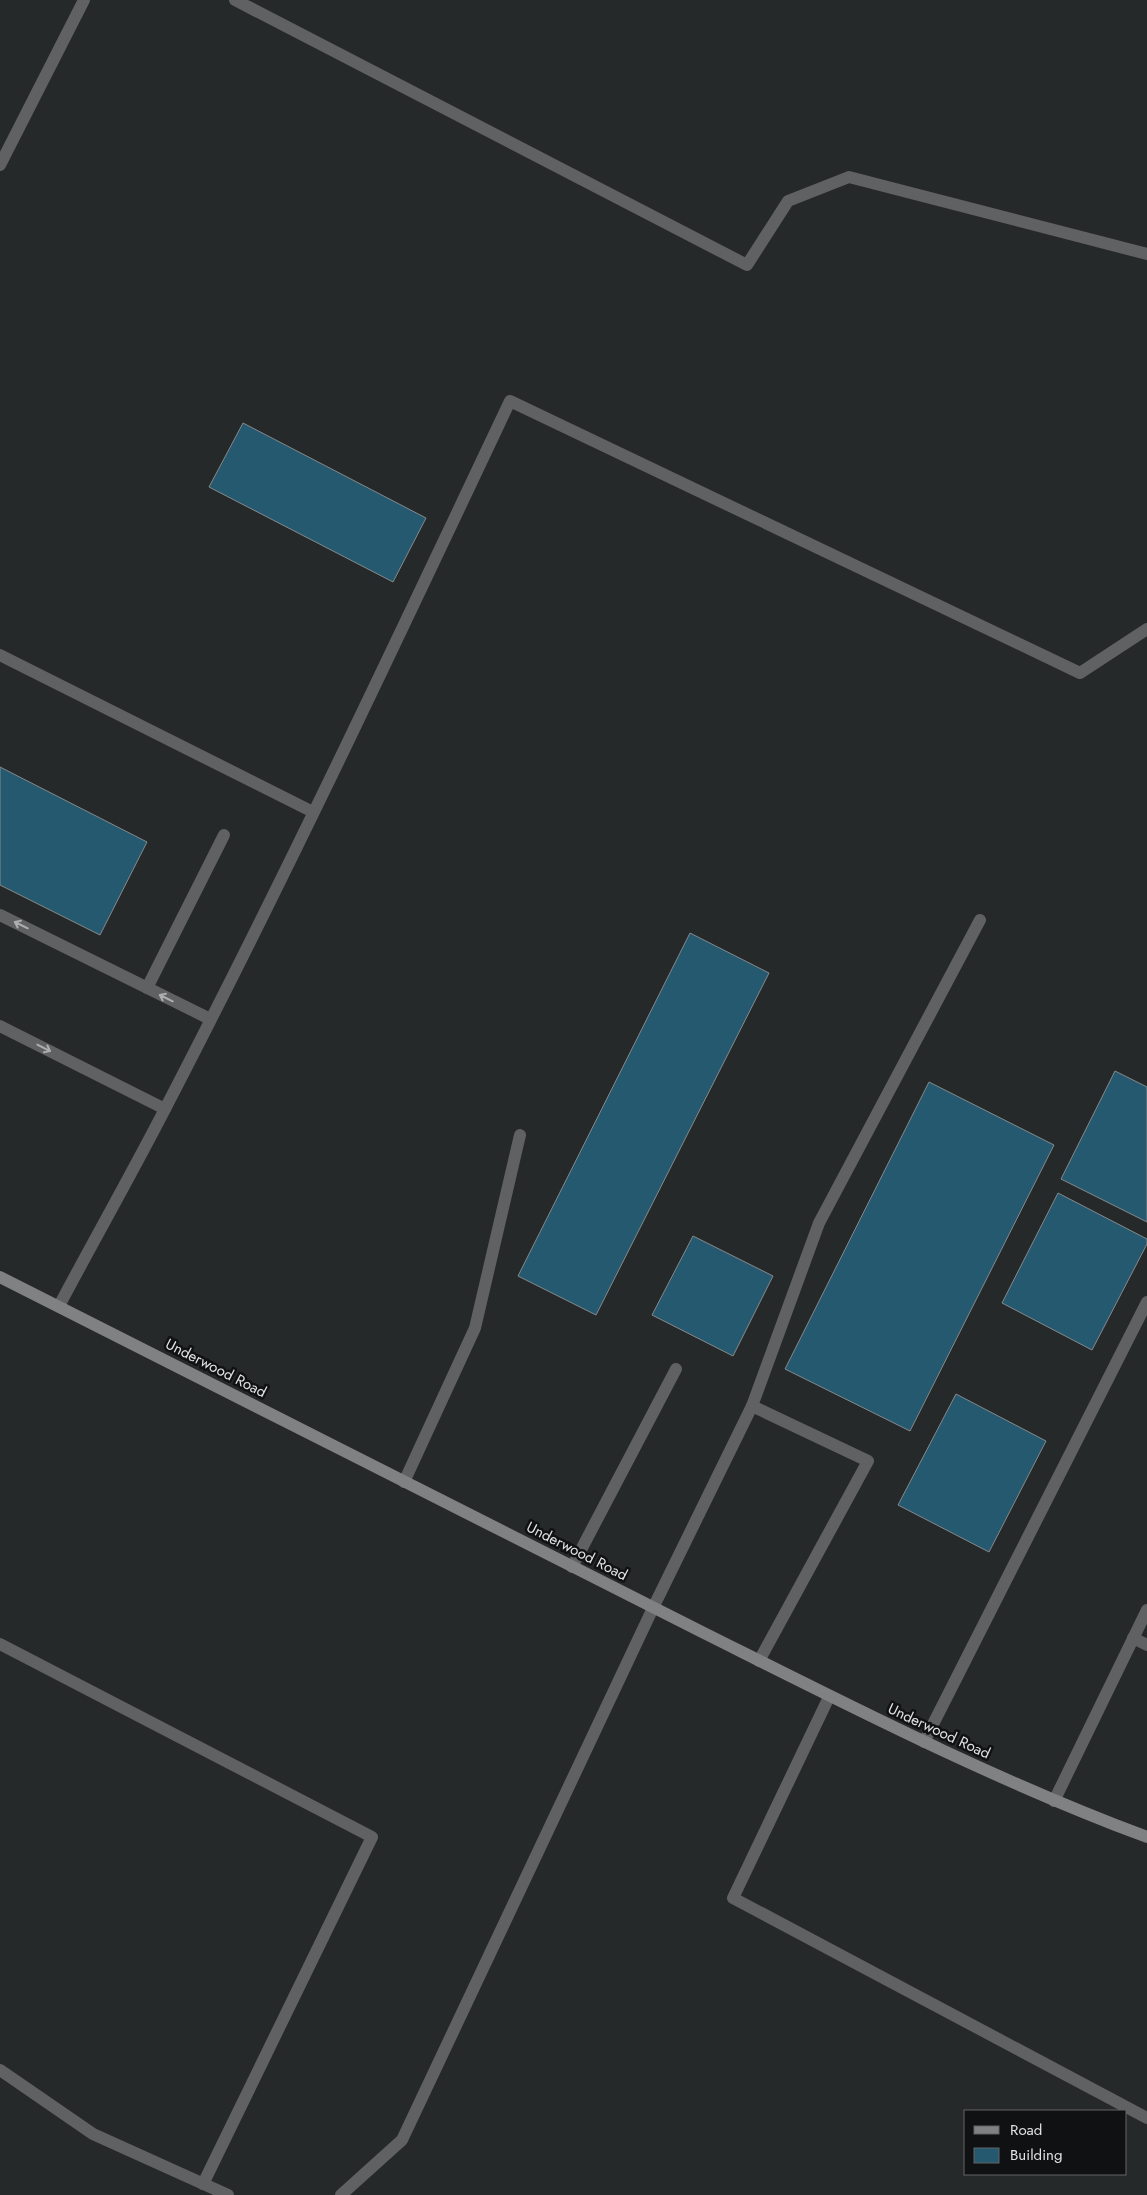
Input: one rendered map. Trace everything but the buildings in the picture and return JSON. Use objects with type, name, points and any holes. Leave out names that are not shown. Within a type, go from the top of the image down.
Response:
[{"type":"main road","name":"Underwood Road","points":[[0,1276],[829,1697],[1054,1801],[1147,1837]]},
{"type":"lane","points":[[0,165],[84,0]]},
{"type":"lane","points":[[235,0],[747,266],[788,201],[849,177],[1147,254]]},
{"type":"lane","points":[[59,1306],[165,1109],[210,1019],[313,812],[510,401],[1080,673],[1147,629]]},
{"type":"lane","points":[[0,655],[313,812]]},
{"type":"lane","points":[[147,988],[224,835]]},
{"type":"lane","points":[[0,915],[210,1019]]},
{"type":"lane","points":[[341,2195],[402,2140],[653,1608],[752,1406],[819,1223],[980,920]]},
{"type":"lane","points":[[0,1026],[165,1109]]},
{"type":"lane","points":[[404,1482],[476,1328],[520,1135]]},
{"type":"lane","points":[[924,1742],[1147,1302]]},
{"type":"lane","points":[[572,1567],[676,1369]]},
{"type":"lane","points":[[752,1406],[868,1461],[759,1661]]},
{"type":"lane","points":[[1054,1801],[1147,1610]]},
{"type":"lane","points":[[1133,1638],[1147,1645]]},
{"type":"lane","points":[[0,1644],[372,1837],[203,2184]]},
{"type":"lane","points":[[829,1697],[733,1898],[1147,2118]]},
{"type":"lane","points":[[0,2070],[94,2134],[228,2195]]}]
